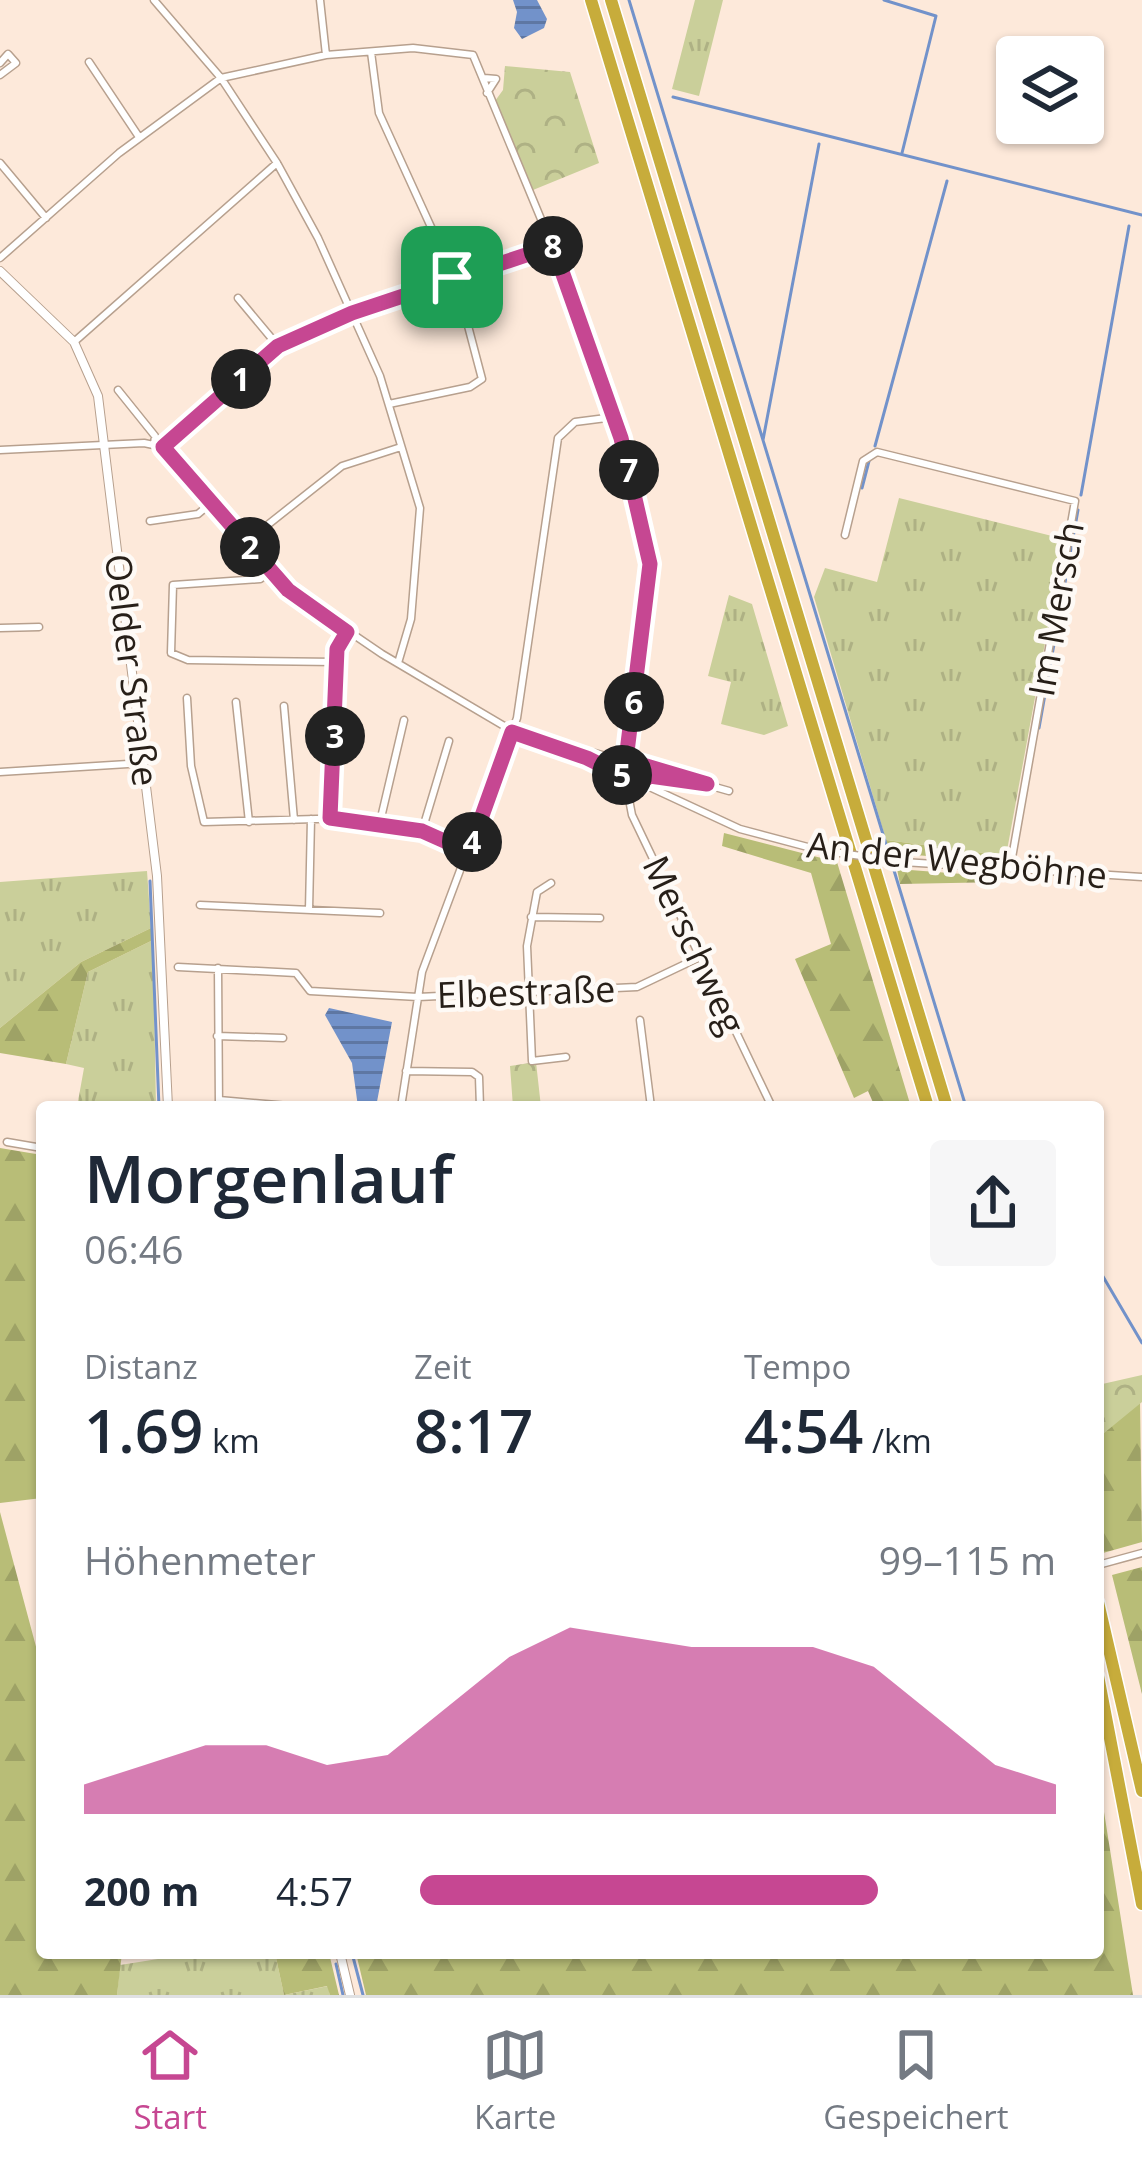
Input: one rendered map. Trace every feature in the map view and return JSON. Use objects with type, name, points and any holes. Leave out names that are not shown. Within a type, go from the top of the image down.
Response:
[{"type":"highway","points":[[591,0],[926,1101]]},
{"type":"highway","points":[[611,0],[945,1101]]},
{"type":"highway","points":[[1104,1628],[1142,1790]]},
{"type":"highway","points":[[1104,1707],[1142,1904]]},
{"type":"street","points":[[154,0],[221,78],[278,164],[352,313],[389,404],[420,508],[411,619],[398,663]]},
{"type":"street","points":[[320,0],[326,55]]},
{"type":"street","points":[[0,258],[139,137],[221,78],[326,55],[412,48],[472,55],[553,246],[614,417],[650,564],[626,760]]},
{"type":"street","points":[[371,52],[379,113],[452,277],[482,379],[470,387],[389,404]]},
{"type":"street","points":[[0,63],[8,54],[16,63],[0,75]]},
{"type":"street","points":[[89,62],[96,80],[139,137]]},
{"type":"street","points":[[0,163],[46,218]]},
{"type":"street","points":[[74,342],[278,164]]},
{"type":"street","points":[[0,450],[158,445],[278,346],[352,313],[553,246]]},
{"type":"street","name":"Oelder Straße","points":[[0,272],[74,342],[92,375],[157,876],[168,1101]]},
{"type":"street","points":[[238,298],[278,346]]},
{"type":"street","name":"An der Wegböhne","points":[[118,390],[158,445],[271,571],[347,632],[512,732],[587,758],[740,829],[819,850],[903,862],[1142,878]]},
{"type":"street","points":[[401,1101],[422,972],[512,732],[558,437],[575,422],[614,417]]},
{"type":"street","points":[[246,542],[342,466],[401,447]]},
{"type":"street","name":"Im Mersch","points":[[845,535],[863,461],[877,452],[1076,501],[1010,869]]},
{"type":"street","points":[[150,521],[198,514],[211,503]]},
{"type":"street","points":[[271,571],[260,579],[172,585],[171,653],[178,660],[336,662]]},
{"type":"street","points":[[0,628],[39,627]]},
{"type":"street","points":[[330,818],[336,662],[347,632]]},
{"type":"street","points":[[188,698],[201,818],[209,824],[330,818],[380,822],[422,831],[469,852]]},
{"type":"street","points":[[236,702],[249,822]]},
{"type":"street","points":[[284,706],[294,820]]},
{"type":"street","points":[[380,822],[404,720]]},
{"type":"street","points":[[422,831],[449,742]]},
{"type":"street","name":"An der Wegböhne","points":[[587,758],[595,753],[626,760],[729,791]]},
{"type":"street","points":[[0,772],[144,764]]},
{"type":"street","name":"An der Wegböhne","points":[[637,783],[650,776],[707,784]]},
{"type":"street","name":"Merschweg","points":[[637,783],[628,794],[632,814],[769,1101]]},
{"type":"street","points":[[309,910],[311,819]]},
{"type":"street","points":[[551,883],[537,892],[531,917],[532,1060],[566,1057]]},
{"type":"street","points":[[200,905],[380,913]]},
{"type":"street","points":[[531,917],[600,918]]},
{"type":"street","name":"Elbestraße","points":[[178,967],[296,974],[310,991],[418,997],[637,987],[700,957]]},
{"type":"street","points":[[218,968],[219,1101]]},
{"type":"street","points":[[640,1020],[650,1101]]},
{"type":"street","points":[[217,1036],[283,1038]]},
{"type":"street","points":[[406,1071],[472,1072],[479,1077],[480,1101]]},
{"type":"street","points":[[7,1142],[36,1147]]},
{"type":"street","points":[[1104,1563],[1142,1553]]},
{"type":"street","points":[[341,1959],[350,1995]]},
{"type":"green space","points":[[695,0],[723,0],[699,96],[672,89]]},
{"type":"green space","points":[[505,66],[570,72],[599,163],[533,190],[495,101],[503,90]]},
{"type":"green space","points":[[899,498],[1064,539],[1006,856],[886,840],[814,597],[825,568],[877,582]]},
{"type":"green space","points":[[729,595],[752,604],[788,726],[764,735],[721,724],[731,682],[708,676]]},
{"type":"green space","points":[[724,833],[837,862],[909,1101],[872,1101],[868,1091],[854,1098],[795,959],[831,944],[811,873],[722,846]]},
{"type":"green space","points":[[886,840],[1006,856],[1005,862],[889,853]]},
{"type":"green space","points":[[897,869],[1002,877],[1002,882],[900,884]]},
{"type":"green space","points":[[147,871],[151,928],[81,962],[0,1028],[0,882]]},
{"type":"green space","points":[[151,928],[153,940],[88,972],[66,1064],[0,1053],[0,1028],[81,962]]},
{"type":"green space","points":[[153,940],[156,1101],[78,1101],[84,1068],[66,1064],[88,972]]},
{"type":"green space","points":[[536,1062],[540,1101],[513,1101],[510,1066]]},
{"type":"green space","points":[[0,1148],[36,1154],[36,1499],[0,1503]]},
{"type":"green space","points":[[1142,1375],[1142,1402],[1104,1433],[1104,1384]]},
{"type":"green space","points":[[1140,1400],[1142,1542],[1104,1553],[1104,1433]]},
{"type":"green space","points":[[0,1512],[36,1647],[36,1959],[121,1959],[117,1995],[0,1995]]},
{"type":"green space","points":[[1142,1567],[1142,1694],[1112,1575]]},
{"type":"green space","points":[[1104,1812],[1133,1995],[366,1995],[357,1959],[1104,1959]]},
{"type":"green space","points":[[158,1959],[276,1959],[284,1995],[117,1995],[120,1965]]},
{"type":"green space","points":[[276,1959],[330,1959],[339,1995],[330,1995],[327,1986],[284,1995]]},
{"type":"green space","points":[[328,1986],[330,1995],[284,1995]]},
{"type":"water","points":[[513,0],[537,0],[547,19],[544,28],[522,39],[514,28]]},
{"type":"water","points":[[329,1008],[392,1022],[377,1101],[357,1101],[352,1063],[325,1015]]},
{"type":"waterway","points":[[629,0],[964,1101]]},
{"type":"waterway","points":[[884,0],[936,16],[902,153]]},
{"type":"waterway","points":[[673,97],[1142,215]]},
{"type":"waterway","points":[[763,440],[819,144]]},
{"type":"waterway","points":[[875,446],[947,181]]},
{"type":"waterway","points":[[1081,495],[1129,226]]},
{"type":"waterway","points":[[862,488],[869,461]]},
{"type":"waterway","points":[[1039,728],[1078,510]]},
{"type":"waterway","points":[[150,881],[159,1101]]},
{"type":"waterway","points":[[1104,1278],[1142,1343]]},
{"type":"waterway","points":[[354,1959],[363,1995]]},
{"type":"waterway","points":[[336,1964],[343,1995]]},
{"type":"route","points":[[553,246],[621,438],[648,548],[651,580],[626,760],[707,784],[650,776],[639,784],[587,758],[512,732],[469,852],[422,831],[330,818],[337,649],[347,632],[288,590],[163,447],[278,346],[452,277],[553,246]]}]
